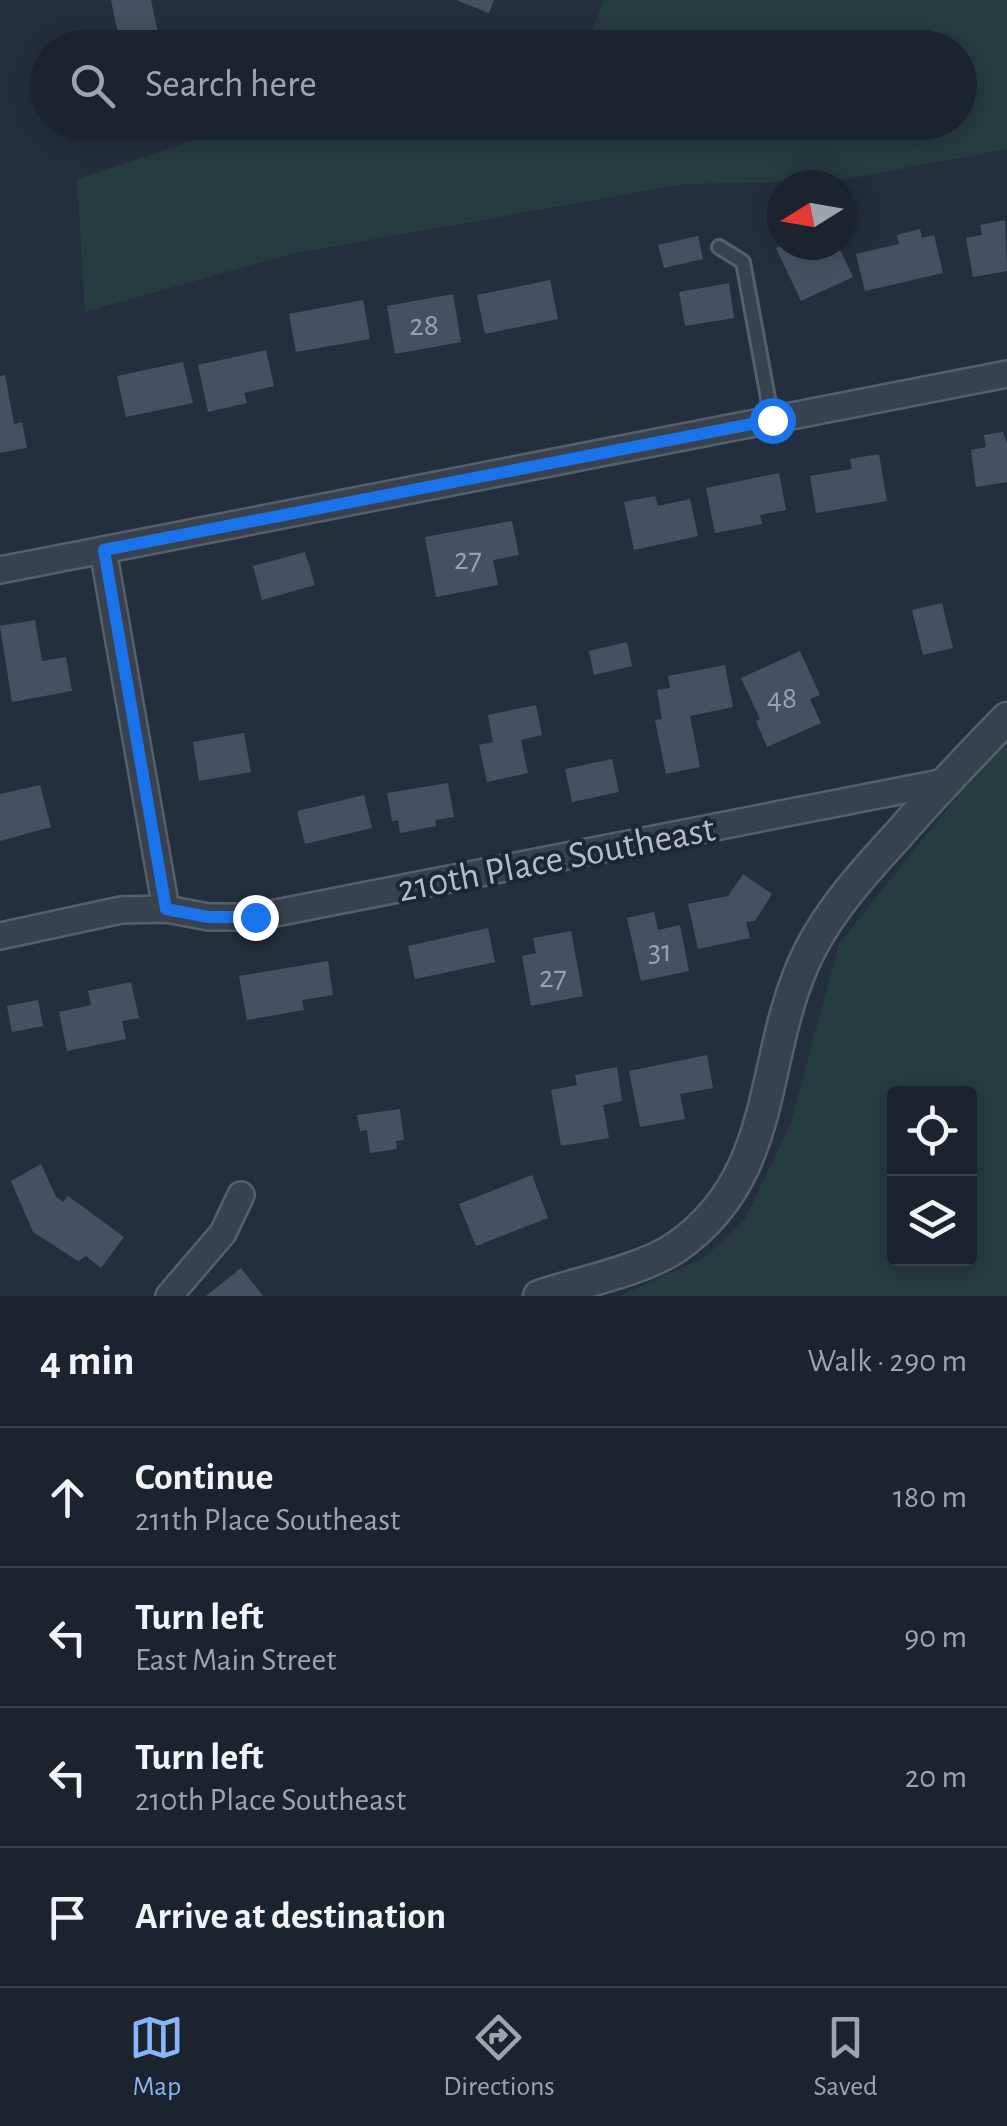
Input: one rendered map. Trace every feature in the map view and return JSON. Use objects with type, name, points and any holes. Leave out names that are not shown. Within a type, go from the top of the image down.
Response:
[{"type":"street","points":[[0,570],[1007,374]]},
{"type":"street","points":[[104,550],[166,909]]},
{"type":"street","points":[[539,1296],[654,1259],[705,1223],[728,1197],[755,1144],[791,996],[810,950],[862,875],[1007,718]]},
{"type":"street","name":"210th Place Southeast","points":[[0,936],[121,910],[166,909],[208,917],[255,917],[946,782]]},
{"type":"street","points":[[169,1296],[222,1233],[241,1194]]},
{"type":"lane","points":[[719,247],[743,262],[772,420]]},
{"type":"green space","points":[[604,0],[1007,0],[1007,149],[857,177],[857,170],[767,170],[767,182],[684,184],[291,254],[85,312],[77,179],[195,140],[977,140],[977,30],[592,30]]},
{"type":"green space","points":[[1007,745],[1007,1296],[619,1296],[705,1257],[744,1221],[791,1123],[839,944],[977,771]]},
{"type":"building","points":[[111,0],[151,0],[157,30],[117,30]]},
{"type":"building","points":[[456,0],[494,0],[489,13]]},
{"type":"building","points":[[1005,220],[1007,271],[973,277],[966,238],[982,235],[980,225]]},
{"type":"building","points":[[920,229],[922,238],[934,235],[943,273],[865,291],[857,254],[899,244],[897,235]]},
{"type":"building","points":[[698,236],[703,259],[664,268],[658,245]]},
{"type":"building","points":[[782,260],[845,260],[853,277],[801,301]]},
{"type":"building","points":[[550,280],[558,319],[485,334],[477,295]]},
{"type":"building","points":[[729,283],[734,318],[685,326],[679,292]]},
{"type":"building","points":[[453,294],[461,342],[395,354],[387,306]]},
{"type":"building","points":[[363,300],[370,339],[296,352],[289,314]]},
{"type":"building","points":[[266,350],[274,386],[244,393],[247,403],[208,412],[198,365]]},
{"type":"building","points":[[183,362],[193,403],[126,417],[117,376]]},
{"type":"building","points":[[5,375],[14,424],[22,422],[27,448],[0,453],[0,376]]},
{"type":"building","points":[[1003,432],[1007,444],[1007,482],[976,487],[971,450],[986,447],[984,435]]},
{"type":"building","points":[[879,454],[887,501],[816,513],[810,476],[852,469],[850,459]]},
{"type":"building","points":[[779,473],[786,510],[760,515],[762,524],[715,533],[706,488]]},
{"type":"building","points":[[655,496],[658,506],[690,499],[698,536],[634,550],[624,502]]},
{"type":"building","points":[[512,521],[519,555],[493,560],[498,585],[436,597],[425,537]]},
{"type":"building","points":[[305,552],[315,585],[262,600],[253,566]]},
{"type":"building","points":[[942,603],[953,648],[923,655],[912,610]]},
{"type":"building","points":[[35,620],[42,661],[66,657],[72,691],[12,702],[0,626]]},
{"type":"building","points":[[627,642],[632,666],[594,675],[589,651]]},
{"type":"building","points":[[800,651],[820,695],[810,699],[821,723],[767,747],[756,721],[760,719],[741,678]]},
{"type":"building","points":[[725,665],[733,707],[690,716],[700,767],[666,774],[655,720],[662,719],[657,690],[670,688],[668,676]]},
{"type":"building","points":[[536,705],[542,735],[521,740],[528,773],[487,782],[479,745],[493,742],[488,715]]},
{"type":"building","points":[[244,733],[251,772],[199,781],[193,742]]},
{"type":"building","points":[[612,759],[619,792],[572,802],[565,769]]},
{"type":"building","points":[[448,783],[454,817],[435,820],[436,826],[400,833],[398,820],[392,821],[387,793]]},
{"type":"building","points":[[40,785],[51,827],[0,841],[0,794]]},
{"type":"building","points":[[364,795],[372,828],[305,844],[297,811]]},
{"type":"building","points":[[743,874],[772,894],[755,921],[746,922],[750,938],[698,949],[688,904],[728,896]]},
{"type":"building","points":[[654,912],[658,930],[680,925],[689,971],[641,981],[627,918]]},
{"type":"building","points":[[488,928],[495,962],[415,979],[408,946]]},
{"type":"building","points":[[571,931],[583,996],[531,1006],[522,956],[536,953],[533,938]]},
{"type":"building","points":[[328,961],[333,995],[302,1000],[304,1010],[247,1020],[239,976]]},
{"type":"building","points":[[131,982],[139,1018],[122,1021],[126,1039],[67,1051],[59,1012],[91,1005],[88,991]]},
{"type":"building","points":[[38,1000],[43,1026],[12,1032],[7,1006]]},
{"type":"building","points":[[707,1055],[713,1088],[680,1094],[685,1119],[640,1127],[629,1071]]},
{"type":"building","points":[[617,1067],[622,1101],[603,1105],[609,1138],[561,1146],[551,1090],[577,1085],[575,1075]]},
{"type":"building","points":[[400,1109],[404,1140],[396,1141],[397,1149],[370,1153],[367,1130],[360,1131],[357,1115]]},
{"type":"building","points":[[41,1164],[56,1197],[63,1202],[68,1196],[124,1237],[101,1268],[86,1256],[78,1261],[33,1232],[11,1181]]},
{"type":"building","points":[[532,1175],[548,1218],[476,1246],[459,1204]]},
{"type":"building","points":[[241,1268],[263,1296],[206,1296]]},
{"type":"route","points":[[255,917],[208,917],[166,909],[104,550],[772,420]]}]
